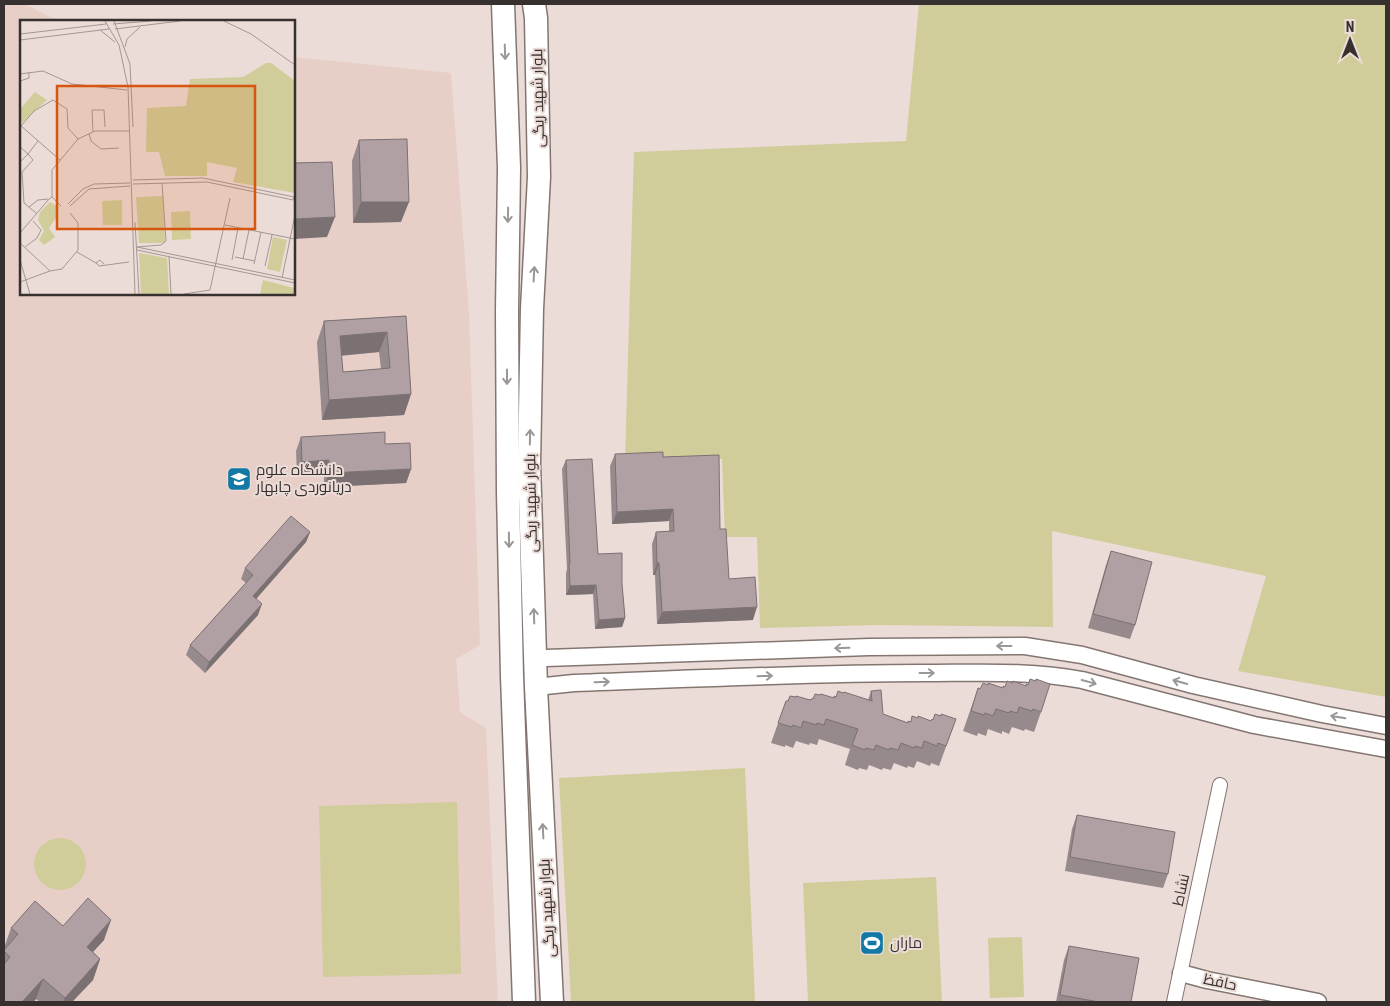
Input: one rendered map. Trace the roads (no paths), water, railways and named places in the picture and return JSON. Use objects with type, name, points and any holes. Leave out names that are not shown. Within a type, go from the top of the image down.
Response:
[{"type":"highway","name":"بلوار شهید ریگی","points":[[503,4],[509,168],[507,312],[508,492],[524,1002]]},
{"type":"highway","name":"بلوار شهید ریگی","points":[[534,4],[536,18],[539,177],[532,309],[529,464],[536,687],[552,1002]]},
{"type":"street","points":[[535,658],[869,647],[1025,646],[1082,655],[1192,685],[1386,726]]},
{"type":"street","points":[[1024,673],[1025,646]]},
{"type":"street","points":[[574,658],[574,683]]},
{"type":"street","points":[[536,687],[574,683],[849,673],[1024,673],[1058,675],[1254,725],[1386,749]]},
{"type":"street","name":"نشاط","points":[[1174,1002],[1220,785]]},
{"type":"street","name":"حافظ","points":[[1180,973],[1273,998],[1318,1002]]},
{"type":"place","name":"دانشگاه علوم دریانوردی چابهار","points":[[239,479]]},
{"type":"place","name":"ماران","points":[[872,943]]}]
